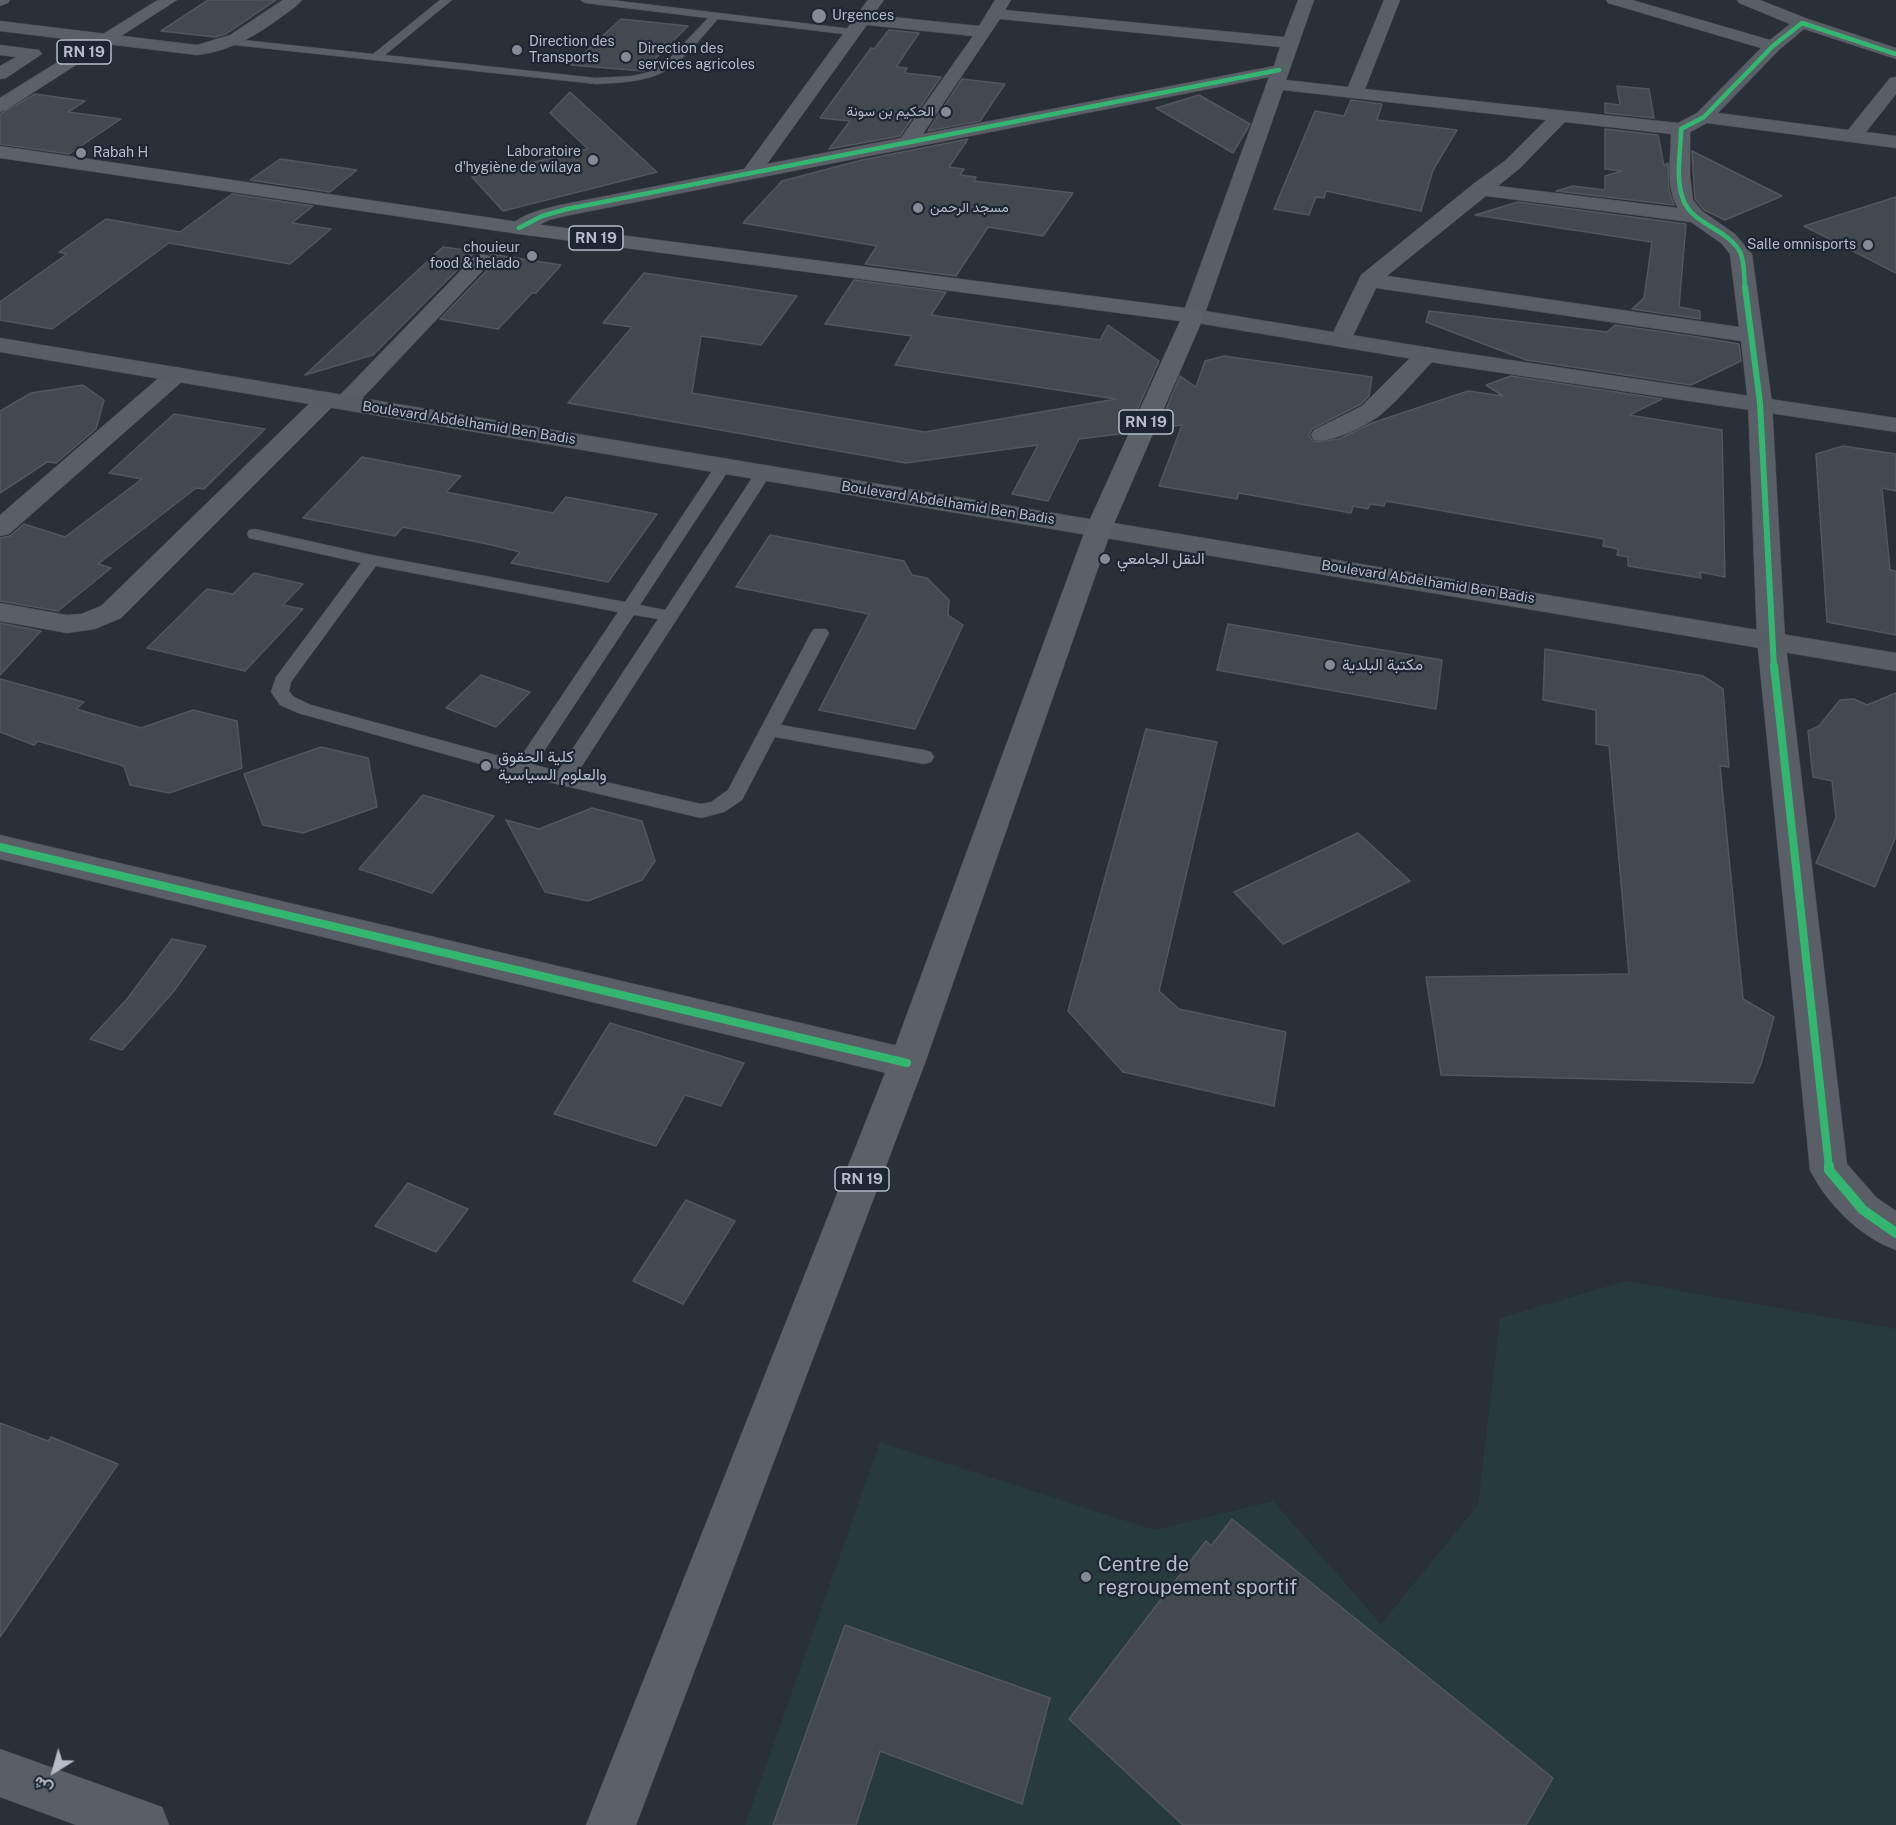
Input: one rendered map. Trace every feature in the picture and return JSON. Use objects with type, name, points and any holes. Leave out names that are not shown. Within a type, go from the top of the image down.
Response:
[{"type":"main road","name":"RN 19","points":[[0,106],[169,0]]},
{"type":"main road","name":"RN 19","points":[[0,152],[519,228],[1193,316],[1099,528],[907,1063],[611,1825]]},
{"type":"main road","points":[[1193,316],[1896,425]]},
{"type":"main road","name":"Boulevard Abdelhamid Ben Badis","points":[[0,345],[1771,639],[1896,662]]},
{"type":"street","points":[[0,26],[197,50],[211,49],[234,42],[294,0]]},
{"type":"street","points":[[749,175],[876,0]]},
{"type":"street","points":[[1193,316],[1306,0]]},
{"type":"street","points":[[1355,92],[1392,0]]},
{"type":"street","points":[[1614,0],[1773,46]]},
{"type":"street","points":[[1747,0],[1802,22],[1896,54]]},
{"type":"street","points":[[908,142],[999,7],[1290,43]]},
{"type":"street","points":[[1802,22],[1773,46],[1693,123],[1683,201],[1698,217],[1735,242],[1742,254],[1760,403],[1771,639],[1829,1170],[1863,1210],[1896,1233]]},
{"type":"street","points":[[857,25],[984,32]]},
{"type":"street","points":[[0,50],[33,54],[0,74]]},
{"type":"street","points":[[519,228],[543,216],[567,209],[908,142],[1277,77],[1355,92],[1559,117],[1693,123],[1853,136],[1896,142]]},
{"type":"street","points":[[1853,136],[1896,82]]},
{"type":"street","points":[[1341,339],[1369,280],[1479,189],[1513,164],[1559,117]]},
{"type":"street","points":[[1479,189],[1698,217]]},
{"type":"street","points":[[0,612],[68,624],[85,623],[111,612],[337,401],[482,260]]},
{"type":"street","points":[[1369,280],[1752,336]]},
{"type":"street","points":[[1323,435],[1370,411],[1427,354]]},
{"type":"street","points":[[0,528],[177,374]]},
{"type":"street","points":[[0,847],[907,1063]]},
{"type":"street","points":[[0,1773],[144,1825]]},
{"type":"lane","points":[[374,58],[447,0]]},
{"type":"lane","points":[[585,0],[715,16],[857,25]]},
{"type":"lane","points":[[234,42],[596,81],[629,79],[653,74],[668,66],[715,16]]},
{"type":"lane","points":[[523,769],[724,465]]},
{"type":"lane","points":[[564,777],[764,472]]},
{"type":"lane","points":[[255,534],[372,560],[670,616]]},
{"type":"lane","points":[[372,560],[282,681],[280,692],[287,701],[305,709],[523,769],[701,811],[717,807],[735,795],[820,633]]},
{"type":"lane","points":[[770,730],[924,758]]},
{"type":"green space","name":"Centre de regroupement sportif","points":[[1626,1281],[1896,1329],[1896,1825],[745,1825],[880,1442],[1155,1530],[1273,1501],[1381,1624],[1478,1505],[1500,1318]]},
{"type":"building","points":[[208,0],[276,0],[226,34],[215,37],[161,31]]},
{"type":"building","points":[[621,19],[688,26],[643,71],[571,65]]},
{"type":"building","points":[[889,30],[919,33],[896,67],[907,68],[904,73],[941,77],[900,136],[829,149],[850,121],[820,118],[871,48],[874,49]]},
{"type":"building","points":[[962,79],[1005,84],[980,121],[928,131]]},
{"type":"building","points":[[1617,86],[1649,89],[1654,118],[1605,113],[1605,103],[1620,105]]},
{"type":"building","name":"Laboratoire d'hygiène de wilaya","points":[[570,92],[657,172],[503,211],[472,177],[588,149],[550,113]]},
{"type":"building","points":[[35,94],[85,101],[68,112],[121,119],[69,154],[0,144],[0,114]]},
{"type":"building","points":[[1199,95],[1250,124],[1233,153],[1156,108]]},
{"type":"building","points":[[1351,100],[1382,104],[1377,120],[1457,130],[1433,170],[1421,211],[1326,191],[1324,198],[1316,197],[1309,215],[1274,209],[1315,111],[1344,116]]},
{"type":"building","points":[[1605,129],[1658,135],[1664,166],[1668,163],[1669,191],[1674,205],[1556,191],[1573,186],[1605,190],[1605,176],[1622,171],[1605,169]]},
{"type":"building","points":[[968,139],[949,167],[964,169],[960,175],[976,177],[974,181],[1073,193],[1043,236],[988,227],[956,276],[865,264],[877,246],[743,223],[782,181],[862,160]]},
{"type":"building","points":[[1692,151],[1782,196],[1725,220],[1704,210],[1695,199]]},
{"type":"building","points":[[280,159],[357,170],[330,192],[250,180]]},
{"type":"building","points":[[232,194],[313,206],[292,223],[331,229],[290,264],[169,243],[52,329],[0,320],[0,302],[67,254],[59,252],[106,219],[180,232]]},
{"type":"building","name":"Salle omnisports","points":[[1896,197],[1896,273],[1804,226]]},
{"type":"building","points":[[1518,202],[1686,224],[1679,307],[1700,311],[1700,319],[1632,309],[1644,298],[1652,242],[1475,215]]},
{"type":"building","points":[[443,247],[479,252],[473,254],[373,355],[305,375]]},
{"type":"building","points":[[490,254],[561,265],[536,293],[532,293],[498,329],[440,319],[495,262]]},
{"type":"building","points":[[644,273],[797,296],[761,345],[701,336],[692,393],[925,432],[1116,399],[895,365],[912,336],[825,324],[854,280],[946,292],[931,315],[1100,340],[1108,325],[1159,361],[1127,433],[1079,439],[1048,501],[1012,494],[1038,445],[906,463],[568,403],[632,327],[603,323]]},
{"type":"building","points":[[1429,311],[1607,332],[1615,325],[1698,337],[1739,344],[1741,361],[1691,385],[1526,360],[1426,322]]},
{"type":"building","points":[[1224,356],[1372,377],[1369,396],[1361,404],[1312,429],[1309,436],[1314,442],[1339,439],[1372,423],[1468,391],[1503,396],[1486,385],[1511,376],[1662,399],[1629,415],[1722,430],[1725,577],[1700,572],[1701,578],[1628,566],[1628,557],[1617,555],[1618,549],[1603,546],[1604,539],[1386,501],[1384,506],[1370,504],[1368,509],[1353,506],[1351,513],[1239,493],[1237,499],[1159,486],[1182,425],[1158,428],[1180,376],[1196,387],[1205,361]]},
{"type":"building","points":[[83,385],[104,400],[96,429],[56,463],[47,462],[0,493],[0,411],[31,393]]},
{"type":"building","points":[[174,414],[265,429],[204,489],[196,488],[98,564],[111,568],[58,611],[0,601],[0,538],[10,536],[24,524],[65,537],[142,479],[109,473]]},
{"type":"building","points":[[1843,446],[1896,454],[1896,491],[1882,488],[1890,570],[1896,571],[1896,635],[1827,622],[1816,454]]},
{"type":"building","points":[[362,457],[461,476],[446,492],[553,513],[566,497],[657,514],[608,582],[511,563],[520,552],[492,545],[403,527],[395,536],[303,518]]},
{"type":"building","points":[[770,535],[904,561],[912,575],[927,578],[949,600],[948,615],[963,625],[915,729],[819,710],[869,614],[736,587]]},
{"type":"building","points":[[254,573],[303,584],[283,605],[303,609],[245,671],[147,648],[207,589],[233,594]]},
{"type":"building","points":[[0,623],[41,631],[0,675]]},
{"type":"building","name":"مكتبة البلدية","points":[[1228,624],[1442,660],[1436,709],[1217,670]]},
{"type":"building","points":[[1545,649],[1703,676],[1723,689],[1729,767],[1720,766],[1743,999],[1774,1017],[1761,1064],[1753,1083],[1441,1075],[1426,977],[1629,974],[1609,746],[1596,744],[1596,710],[1543,700]]},
{"type":"building","points":[[481,675],[530,692],[496,727],[446,708]]},
{"type":"building","points":[[0,679],[84,702],[76,709],[141,728],[193,710],[237,721],[242,768],[169,793],[130,785],[124,766],[38,741],[34,745],[0,732]]},
{"type":"building","points":[[1896,693],[1896,836],[1875,887],[1816,863],[1836,818],[1832,781],[1813,777],[1808,731],[1819,726],[1840,700],[1854,699],[1867,705]]},
{"type":"building","points":[[1146,729],[1217,742],[1159,991],[1179,1009],[1286,1032],[1274,1106],[1123,1072],[1068,1011]]},
{"type":"building","points":[[321,747],[368,758],[377,807],[303,833],[263,825],[244,774]]},
{"type":"building","points":[[423,795],[494,816],[432,893],[359,869]]},
{"type":"building","points":[[592,808],[642,821],[655,861],[642,880],[588,901],[545,892],[506,820],[539,829]]},
{"type":"building","points":[[1358,833],[1410,881],[1283,944],[1234,892]]},
{"type":"building","points":[[172,939],[206,946],[174,991],[122,1050],[90,1039],[127,999]]},
{"type":"building","points":[[610,1023],[744,1063],[721,1106],[685,1095],[656,1146],[554,1114]]},
{"type":"building","points":[[408,1183],[468,1209],[436,1252],[375,1226]]},
{"type":"building","points":[[686,1200],[735,1221],[683,1304],[633,1281]]},
{"type":"building","points":[[0,1423],[48,1441],[51,1437],[118,1464],[0,1637]]},
{"type":"building","points":[[1232,1519],[1553,1778],[1526,1825],[1183,1825],[1069,1719],[1206,1541],[1211,1546]]},
{"type":"building","points":[[845,1625],[1050,1698],[1022,1804],[880,1751],[856,1825],[773,1825]]},
{"type":"cycle path","points":[[1896,54],[1802,23],[1773,46],[1704,117],[1681,129],[1680,166],[1681,194],[1688,208],[1694,215],[1728,238],[1741,254],[1760,403],[1771,639],[1829,1170],[1863,1210],[1896,1233]]},
{"type":"cycle path","points":[[519,228],[542,216],[567,209],[1279,70]]},
{"type":"cycle path","points":[[0,847],[907,1063]]},
{"type":"place","name":"Urgences","points":[[819,16]]},
{"type":"place","name":"Direction des Transports","points":[[517,50]]},
{"type":"place","name":"Direction des services agricoles","points":[[626,57]]},
{"type":"place","name":"الحكيم بن سونة","points":[[946,112]]},
{"type":"place","name":"Rabah H","points":[[81,153]]},
{"type":"place","name":"Laboratoire d'hygiène de wilaya","points":[[593,160]]},
{"type":"place","name":"مسجد الرحمن","points":[[918,208]]},
{"type":"place","name":"Salle omnisports","points":[[1868,245]]},
{"type":"place","name":"chouieur food & helado","points":[[532,256]]},
{"type":"place","name":"النقل الجامعي","points":[[1105,559]]},
{"type":"place","name":"مكتبة البلدية","points":[[1330,665]]},
{"type":"place","name":"كلية الحقوق والعلوم السياسية","points":[[486,766]]},
{"type":"place","name":"Centre de regroupement sportif","points":[[1086,1577]]}]
